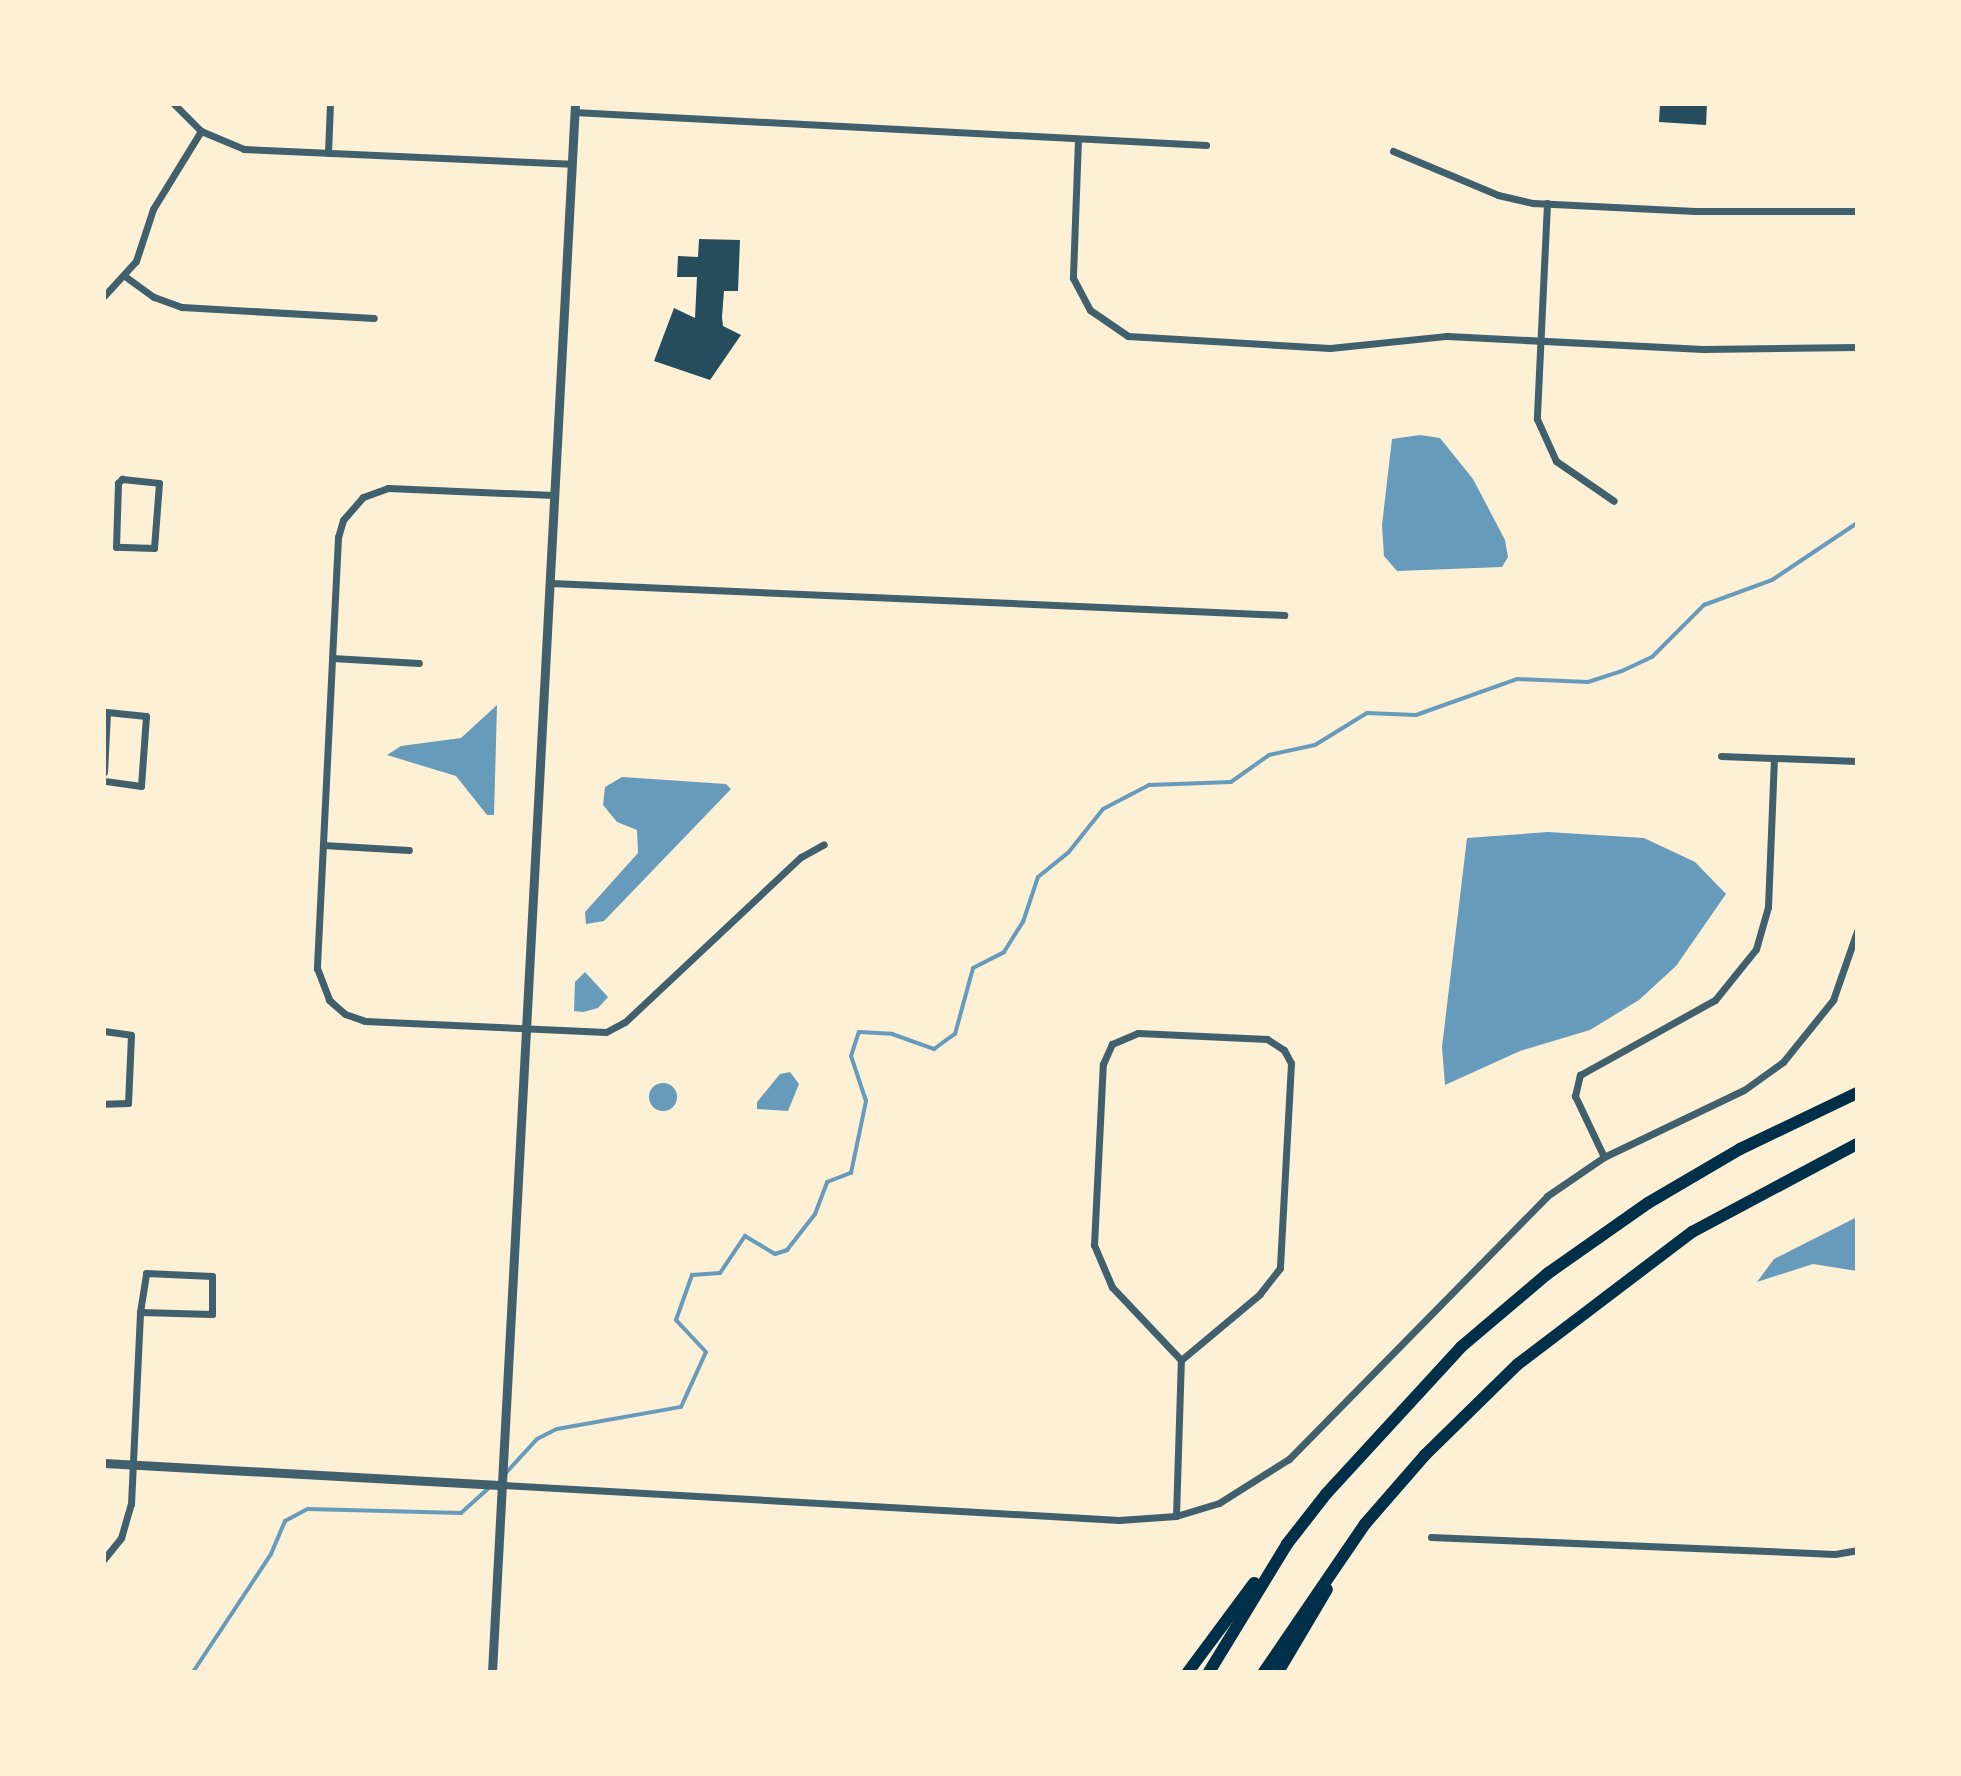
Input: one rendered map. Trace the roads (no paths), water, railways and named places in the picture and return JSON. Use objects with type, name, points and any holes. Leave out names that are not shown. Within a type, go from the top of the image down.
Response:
[{"type":"highway","points":[[1188,1672],[1287,1544],[1399,1409],[1532,1286],[1705,1168],[1857,1093]]},
{"type":"highway","points":[[1264,1672],[1357,1538],[1460,1420],[1575,1316],[1692,1232],[1857,1144]]},
{"type":"highway","points":[[1278,1672],[1357,1538]]},
{"type":"highway","points":[[1209,1672],[1287,1544]]},
{"type":"street","points":[[174,104],[201,131],[244,149],[571,164]]},
{"type":"street","points":[[328,153],[330,104]]},
{"type":"street","points":[[492,1672],[574,108],[1206,145]]},
{"type":"street","points":[[104,296],[126,277],[142,248],[153,209],[201,131]]},
{"type":"street","points":[[1078,139],[1073,278],[1090,310],[1122,333],[1150,340],[1330,348],[1435,337],[1703,349],[1857,347]]},
{"type":"street","points":[[1393,151],[1498,195],[1547,203],[1695,211],[1857,211]]},
{"type":"street","points":[[1547,203],[1536,408],[1546,446],[1567,471],[1614,501]]},
{"type":"street","points":[[126,277],[154,297],[182,307],[374,318]]},
{"type":"street","points":[[104,546],[116,547],[155,547],[157,481],[119,481],[116,547]]},
{"type":"street","points":[[554,495],[392,488],[358,501],[345,516],[338,537],[317,968],[332,1003],[365,1021],[596,1034],[621,1025],[801,857],[824,844]]},
{"type":"street","points":[[551,583],[1284,615]]},
{"type":"street","points":[[332,658],[419,663]]},
{"type":"street","points":[[104,772],[105,712],[147,718],[141,786],[104,781]]},
{"type":"street","points":[[1721,756],[1857,761]]},
{"type":"street","points":[[1604,1157],[1575,1096],[1580,1075],[1715,1000],[1737,980],[1759,942],[1770,895],[1774,758]]},
{"type":"street","points":[[323,845],[409,850]]},
{"type":"street","points":[[104,1463],[1107,1520],[1176,1516],[1234,1496],[1281,1466],[1525,1214],[1604,1157],[1744,1090],[1778,1067],[1829,1007],[1857,931]]},
{"type":"street","points":[[104,1031],[131,1035],[128,1103],[104,1104]]},
{"type":"street","points":[[1176,1516],[1181,1360],[1112,1287],[1099,1267],[1093,1234],[1106,1053],[1132,1033],[1271,1041],[1284,1050],[1292,1073],[1280,1268],[1260,1294],[1181,1360]]},
{"type":"street","points":[[104,1559],[126,1525],[133,1465],[140,1312],[144,1273],[214,1278],[210,1315],[140,1312]]},
{"type":"street","points":[[1431,1537],[1807,1554],[1857,1550]]},
{"type":"water","points":[[1420,435],[1440,438],[1473,479],[1505,540],[1508,557],[1502,567],[1397,571],[1384,556],[1382,525],[1392,439]]},
{"type":"water","points":[[497,705],[494,815],[487,815],[456,776],[387,755],[401,746],[461,738]]},
{"type":"water","points":[[622,777],[726,784],[731,789],[604,921],[586,924],[585,912],[638,853],[637,830],[617,822],[603,805],[605,787]]},
{"type":"water","points":[[1548,832],[1644,838],[1695,862],[1726,894],[1676,966],[1639,1000],[1590,1030],[1520,1051],[1445,1085],[1442,1047],[1467,838]]},
{"type":"water","points":[[585,972],[608,997],[598,1008],[574,1011],[575,982]]},
{"type":"water","points":[[790,1072],[799,1084],[788,1111],[757,1109],[757,1102],[780,1074]]},
{"type":"water","points":[[663,1083],[673,1087],[677,1097],[673,1107],[663,1111],[653,1107],[649,1097],[653,1087]]},
{"type":"water","points":[[1857,1217],[1857,1271],[1813,1264],[1757,1282],[1774,1259]]},
{"type":"waterway","points":[[504,1475],[537,1439],[557,1429],[681,1407],[706,1352],[676,1320],[692,1275],[720,1273],[745,1236],[775,1254],[787,1250],[815,1214],[827,1182],[851,1173],[866,1101],[851,1056],[859,1032],[892,1034],[934,1049],[955,1034],[973,968],[1004,952],[1023,922],[1038,877],[1068,853],[1103,809],[1149,785],[1231,782],[1269,755],[1315,745],[1367,713],[1416,715],[1517,679],[1588,682],[1622,671],[1652,657],[1704,605],[1772,580],[1857,523]]},
{"type":"waterway","points":[[193,1672],[271,1554],[285,1521],[308,1509],[461,1513],[491,1486]]}]
